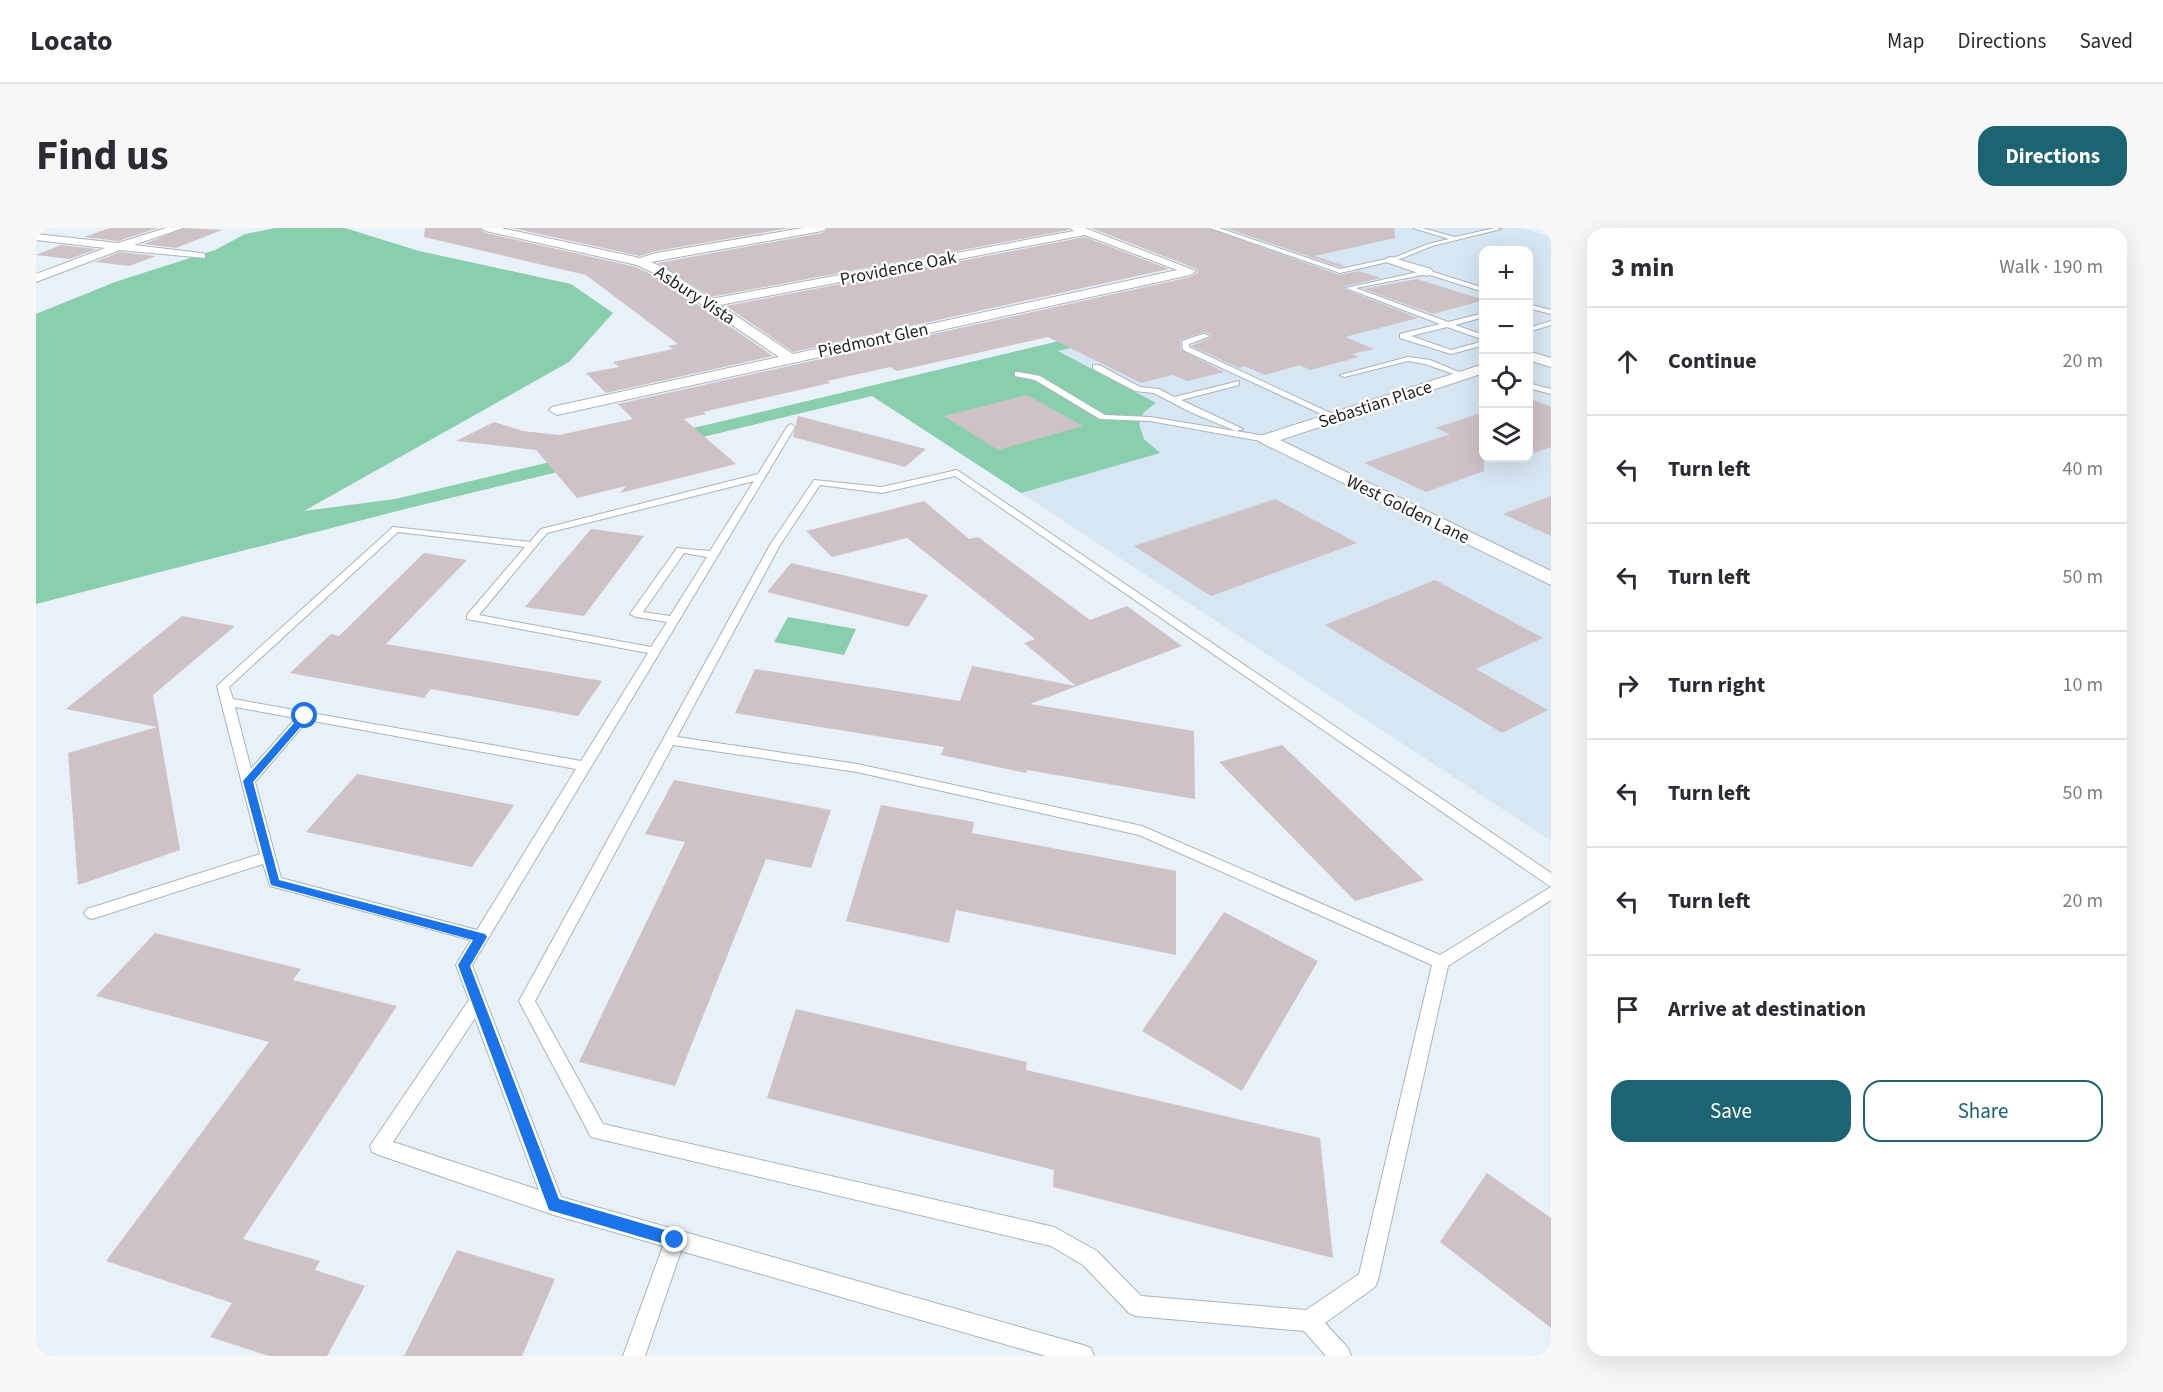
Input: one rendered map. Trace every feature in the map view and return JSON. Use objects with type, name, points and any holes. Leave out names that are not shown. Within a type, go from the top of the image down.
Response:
[{"type":"street","points":[[36,278],[121,246],[178,228]]},
{"type":"street","name":"Asbury Vista","points":[[486,228],[641,262],[662,272],[790,358]]},
{"type":"street","points":[[518,235],[542,228]]},
{"type":"street","points":[[641,262],[656,256],[822,228]]},
{"type":"street","name":"Piedmont Glen","points":[[557,410],[1190,271],[1081,230]]},
{"type":"street","name":"Providence Oak","points":[[710,303],[1081,230]]},
{"type":"street","points":[[36,237],[201,256]]},
{"type":"street","points":[[1390,260],[1427,272]]},
{"type":"street","points":[[1533,357],[1551,363]]},
{"type":"street","name":"Sebastian Place","points":[[1266,440],[1479,369]]},
{"type":"street","name":"West Golden Lane","points":[[1266,440],[1551,579]]},
{"type":"lane","points":[[1213,228],[1340,271],[1390,260],[1430,245],[1498,229]]},
{"type":"lane","points":[[1416,228],[1455,239]]},
{"type":"lane","points":[[1479,289],[1427,272],[1349,288],[1479,336]]},
{"type":"lane","points":[[1533,307],[1551,312]]},
{"type":"lane","points":[[1479,316],[1403,336],[1451,352],[1479,344]]},
{"type":"lane","points":[[1533,328],[1551,323]]},
{"type":"lane","points":[[1206,336],[1185,343],[1185,348],[1335,417]]},
{"type":"lane","points":[[1344,375],[1408,358],[1427,362],[1462,375]]},
{"type":"lane","points":[[1096,367],[1138,390],[1156,391],[1266,440]]},
{"type":"lane","points":[[1018,374],[1037,378],[1103,417],[1150,419],[1266,440]]},
{"type":"lane","points":[[1173,400],[1236,383]]},
{"type":"lane","points":[[1533,387],[1551,392]]},
{"type":"lane","points":[[554,1205],[464,965],[791,427]]},
{"type":"lane","points":[[1551,881],[957,473],[882,490],[817,482],[775,545],[527,1001],[597,1131],[1054,1237],[1090,1258],[1136,1306],[1309,1321],[1368,1280],[1441,962],[1551,893]]},
{"type":"lane","points":[[655,651],[471,617],[544,531],[761,476]]},
{"type":"lane","points":[[481,937],[274,882],[223,686],[396,529],[532,545]]},
{"type":"lane","points":[[674,620],[636,614],[681,550],[714,555]]},
{"type":"lane","points":[[227,702],[585,766]]},
{"type":"lane","points":[[248,781],[305,716]]},
{"type":"lane","points":[[669,740],[857,768],[1142,831],[1441,962]]},
{"type":"lane","points":[[92,913],[268,856]]},
{"type":"lane","points":[[477,1002],[379,1146],[554,1205],[1083,1356]]},
{"type":"lane","points":[[634,1356],[675,1240]]},
{"type":"lane","points":[[1309,1321],[1340,1356]]},
{"type":"shaded area","points":[[1171,228],[1520,228],[1545,235],[1551,233],[1551,841],[872,395],[1345,282]]},
{"type":"green space","points":[[275,228],[345,228],[419,251],[571,284],[613,313],[569,362],[304,511],[395,499],[1227,301],[1243,307],[1058,351],[1156,403],[1144,412],[1139,424],[1144,439],[1160,453],[1021,493],[872,396],[405,509],[36,604],[36,314],[115,282],[215,250],[245,234]]},
{"type":"green space","points":[[788,617],[856,629],[844,655],[774,642]]},
{"type":"building","points":[[110,228],[158,228],[118,241],[84,237]]},
{"type":"building","points":[[185,228],[222,230],[176,248],[144,244]]},
{"type":"building","points":[[425,228],[479,228],[486,233],[636,267],[657,277],[773,356],[606,393],[586,373],[619,367],[613,362],[673,349],[668,346],[678,344],[586,275],[424,237]]},
{"type":"building","points":[[512,228],[790,228],[656,251],[640,256]]},
{"type":"building","points":[[829,228],[1068,228],[1069,230],[711,297],[658,263],[822,233]]},
{"type":"building","points":[[1091,228],[1208,228],[1339,275],[1359,271],[1381,278],[1346,286],[1344,289],[1418,318],[1345,337],[1374,349],[1352,354],[1359,357],[1310,370],[1300,365],[1265,375],[1244,366],[1239,368],[1191,346],[1212,337],[1211,334],[1204,332],[1180,340],[1181,350],[1224,372],[1187,381],[1173,375],[1141,383],[1048,337],[897,371],[890,367],[703,412],[706,414],[684,419],[736,464],[620,493],[626,486],[577,498],[536,450],[456,441],[494,422],[523,431],[559,435],[633,419],[618,404],[1190,277],[1198,272],[1197,269]]},
{"type":"building","points":[[1226,228],[1394,228],[1395,238],[1315,256],[1345,266],[1340,267]]},
{"type":"building","points":[[1085,237],[1169,269],[793,352],[726,306]]},
{"type":"building","points":[[61,245],[96,249],[70,259],[36,255]]},
{"type":"building","points":[[120,252],[156,256],[129,266],[95,262]]},
{"type":"building","points":[[1417,279],[1479,298],[1479,301],[1433,314],[1364,289]]},
{"type":"building","points":[[1027,395],[1083,426],[998,450],[944,416]]},
{"type":"building","points":[[1533,400],[1551,407],[1551,447],[1533,453]]},
{"type":"building","points":[[1479,414],[1479,462],[1484,462],[1484,471],[1426,492],[1364,463],[1450,434],[1435,428]]},
{"type":"building","points":[[798,416],[926,449],[905,467],[793,437]]},
{"type":"building","points":[[1551,496],[1551,536],[1503,514]]},
{"type":"building","points":[[1275,499],[1357,543],[1211,596],[1134,546]]},
{"type":"building","points":[[924,501],[969,539],[978,537],[1090,620],[1127,606],[1182,646],[1030,704],[1194,731],[1195,799],[1027,770],[1026,773],[941,755],[944,747],[735,713],[755,669],[960,701],[972,666],[1076,686],[1024,643],[1035,639],[907,538],[832,557],[806,531]]},
{"type":"building","points":[[591,529],[644,536],[584,616],[525,607]]},
{"type":"building","points":[[424,553],[467,560],[386,644],[602,681],[578,716],[431,689],[424,698],[290,673],[331,634],[339,636]]},
{"type":"building","points":[[791,563],[928,595],[908,627],[767,592]]},
{"type":"building","points":[[1435,580],[1543,638],[1476,669],[1548,710],[1502,733],[1325,625]]},
{"type":"building","points":[[182,616],[235,626],[153,695],[180,850],[78,885],[68,753],[157,727],[66,709]]},
{"type":"building","points":[[1282,745],[1424,880],[1355,901],[1219,762]]},
{"type":"building","points":[[357,774],[514,805],[472,867],[306,832]]},
{"type":"building","points":[[674,780],[831,810],[811,868],[766,859],[675,1086],[579,1062],[685,842],[645,834]]},
{"type":"building","points":[[881,805],[974,822],[972,833],[1176,871],[1176,955],[956,910],[949,943],[846,921]]},
{"type":"building","points":[[1224,912],[1318,961],[1242,1091],[1142,1031]]},
{"type":"building","points":[[155,933],[301,969],[293,980],[397,1006],[243,1239],[320,1261],[315,1270],[365,1286],[327,1356],[269,1356],[210,1337],[232,1303],[106,1261],[269,1042],[96,996]]},
{"type":"building","points":[[796,1009],[1027,1062],[1026,1070],[1320,1138],[1333,1258],[1053,1187],[1054,1170],[767,1098]]},
{"type":"building","points":[[1487,1173],[1551,1218],[1551,1328],[1440,1242]]},
{"type":"building","points":[[457,1250],[555,1279],[522,1356],[404,1356]]},
{"type":"route","points":[[305,716],[248,781],[274,882],[481,937],[464,965],[554,1205],[675,1240]]}]
